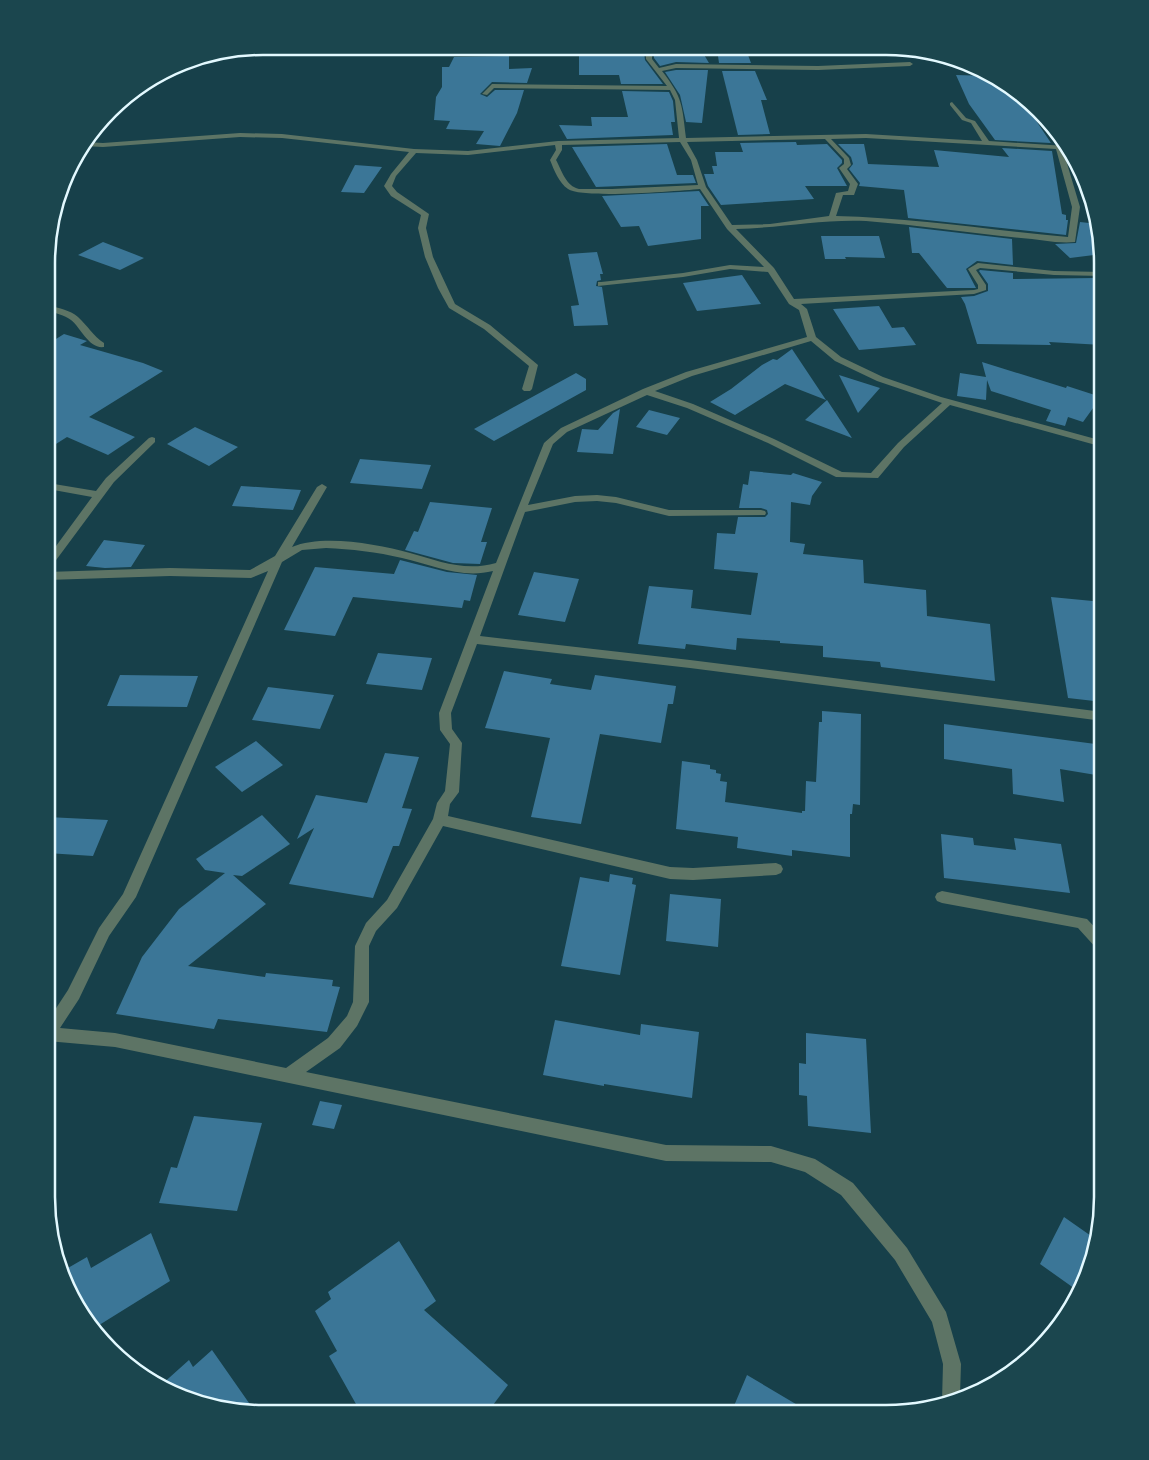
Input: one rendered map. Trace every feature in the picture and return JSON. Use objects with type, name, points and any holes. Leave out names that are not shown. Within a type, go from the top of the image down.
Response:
[{"type":"street","points":[[649,55],[649,58],[672,88],[678,100],[683,141],[694,160],[702,187],[730,227],[771,270],[792,302],[803,309],[812,338],[838,359],[880,378],[948,402],[1094,442]]},
{"type":"street","points":[[658,70],[676,66],[818,68],[910,64]]},
{"type":"street","points":[[485,94],[492,86],[672,88]]},
{"type":"street","points":[[952,104],[964,119],[973,122],[987,144]]},
{"type":"street","points":[[92,144],[240,135],[282,136],[414,151],[468,153],[558,143],[866,136],[1059,147]]},
{"type":"street","points":[[827,138],[847,159],[848,165],[844,168],[854,184],[851,193],[840,194],[832,218]]},
{"type":"street","points":[[558,143],[559,150],[553,160],[562,179],[575,190],[608,192],[702,187]]},
{"type":"street","points":[[414,151],[392,175],[388,186],[394,194],[425,214],[422,228],[429,257],[452,306],[487,327],[534,365],[527,389]]},
{"type":"street","points":[[730,227],[770,226],[832,218],[949,226],[983,232],[1072,240],[1076,207],[1067,160]]},
{"type":"street","points":[[792,302],[974,292],[982,290],[982,285],[972,269],[978,265],[1054,273],[1094,274]]},
{"type":"street","points":[[601,284],[683,275],[730,267],[771,270]]},
{"type":"street","points":[[55,310],[68,314],[78,322],[94,341],[101,345]]},
{"type":"street","points":[[287,1076],[334,1043],[352,1022],[360,1002],[362,946],[371,927],[392,904],[440,820],[444,803],[452,792],[456,743],[446,730],[445,713],[521,510],[550,443],[564,430],[646,391],[689,374],[812,338]]},
{"type":"street","points":[[646,391],[690,406],[771,441],[840,475],[874,476],[901,444],[948,402]]},
{"type":"street","points":[[55,555],[122,467],[152,440]]},
{"type":"street","points":[[55,487],[99,495]]},
{"type":"street","points":[[55,1022],[74,994],[104,932],[129,897],[278,562],[322,487]]},
{"type":"street","points":[[521,510],[575,499],[597,498],[616,500],[669,513],[761,514]]},
{"type":"street","points":[[55,576],[170,572],[251,574],[263,571],[294,550],[314,546],[361,548],[397,553],[446,568],[478,570],[500,566]]},
{"type":"street","points":[[472,639],[690,664],[1094,716]]},
{"type":"street","points":[[440,820],[670,873],[693,874],[776,868]]},
{"type":"street","points":[[942,897],[1082,923],[1094,936]]},
{"type":"street","points":[[55,1035],[115,1040],[666,1153],[771,1154],[809,1165],[847,1189],[901,1254],[940,1318],[952,1364],[950,1395]]},
{"type":"building","points":[[579,55],[644,55],[645,60],[663,84],[621,84],[619,75],[579,75]]},
{"type":"building","points":[[654,55],[704,55],[709,63],[676,62],[660,66]]},
{"type":"building","points":[[748,55],[751,63],[719,63],[718,56]]},
{"type":"building","points":[[509,56],[509,69],[532,68],[527,83],[492,82],[480,94],[487,97],[495,90],[524,90],[517,113],[500,146],[476,144],[484,131],[446,129],[450,121],[434,120],[436,97],[442,87],[442,67],[449,67],[454,57]]},
{"type":"building","points":[[708,70],[702,123],[686,122],[680,95],[665,72]]},
{"type":"building","points":[[722,71],[755,71],[767,100],[761,100],[770,134],[738,135]]},
{"type":"building","points":[[956,75],[977,76],[1002,90],[1033,116],[1051,143],[995,140],[969,104]]},
{"type":"building","points":[[622,91],[669,92],[673,101],[675,122],[671,122],[673,135],[567,139],[559,125],[592,126],[591,117],[628,117]]},
{"type":"building","points":[[796,142],[797,145],[827,144],[842,160],[842,163],[837,168],[847,186],[805,186],[814,199],[721,205],[708,186],[704,174],[714,174],[712,166],[717,166],[715,152],[743,152],[740,143]]},
{"type":"building","points":[[667,144],[677,175],[693,175],[696,183],[596,187],[572,147]]},
{"type":"building","points":[[838,144],[864,144],[868,164],[939,167],[934,150],[1009,157],[1002,148],[1052,151],[1062,214],[1066,215],[1066,220],[1068,220],[1066,235],[908,218],[904,190],[859,186],[860,183],[849,169],[853,164],[851,157]]},
{"type":"building","points":[[355,165],[382,167],[364,193],[341,192]]},
{"type":"building","points":[[699,191],[709,206],[701,206],[701,239],[648,246],[639,226],[621,227],[602,196]]},
{"type":"building","points":[[1080,222],[1090,223],[1094,255],[1070,258],[1055,244],[1076,243]]},
{"type":"building","points":[[909,227],[1012,239],[1013,265],[977,261],[966,269],[976,288],[947,288],[919,253],[912,253]]},
{"type":"building","points":[[821,236],[879,236],[885,258],[845,257],[846,259],[825,259]]},
{"type":"building","points":[[103,242],[144,258],[120,270],[78,255]]},
{"type":"building","points":[[597,252],[603,274],[600,274],[601,280],[597,281],[596,286],[602,287],[608,325],[574,326],[571,306],[579,305],[568,254]]},
{"type":"building","points":[[979,271],[1013,273],[1013,279],[1094,278],[1094,344],[1049,342],[1051,345],[977,344],[965,304],[961,297],[974,296],[988,291],[988,284]]},
{"type":"building","points":[[742,275],[761,304],[697,311],[683,283]]},
{"type":"building","points":[[879,306],[892,328],[904,327],[916,345],[859,350],[833,309]]},
{"type":"building","points":[[64,334],[87,341],[80,345],[143,363],[163,371],[89,417],[135,437],[108,455],[67,437],[55,445],[55,340]]},
{"type":"building","points":[[792,349],[826,400],[785,384],[735,415],[710,402],[731,389],[762,365],[773,359],[777,360]]},
{"type":"building","points":[[982,362],[1094,395],[1094,407],[1083,422],[1068,417],[1065,426],[1046,421],[1051,410],[991,391],[987,380],[986,400],[957,396],[960,373],[986,377]]},
{"type":"building","points":[[576,373],[586,379],[586,390],[494,441],[474,429]]},
{"type":"building","points":[[839,375],[880,388],[858,413]]},
{"type":"building","points":[[827,400],[852,438],[805,420]]},
{"type":"building","points":[[620,409],[613,454],[577,452],[582,429],[598,430],[613,413]]},
{"type":"building","points":[[649,410],[680,418],[667,435],[636,427]]},
{"type":"building","points":[[195,427],[238,447],[209,466],[167,444]]},
{"type":"building","points":[[360,459],[431,465],[422,489],[350,483]]},
{"type":"building","points":[[750,471],[791,475],[793,473],[822,482],[812,496],[810,505],[791,502],[790,542],[805,544],[803,554],[863,560],[864,583],[926,590],[927,616],[990,624],[995,681],[881,667],[880,662],[823,657],[823,646],[780,643],[780,641],[737,638],[736,650],[686,644],[685,649],[638,644],[649,586],[693,590],[691,608],[751,615],[758,573],[714,569],[717,533],[735,534],[738,517],[765,517],[768,514],[767,510],[761,508],[739,508],[743,484],[748,485]]},
{"type":"building","points":[[241,486],[301,490],[293,510],[232,506]]},
{"type":"building","points":[[430,502],[492,508],[481,542],[487,542],[480,564],[453,563],[405,550],[414,531],[418,532]]},
{"type":"building","points":[[104,540],[145,545],[131,567],[105,568],[86,566]]},
{"type":"building","points":[[400,560],[447,572],[477,575],[470,601],[464,600],[462,608],[353,597],[335,636],[284,630],[315,567],[394,574]]},
{"type":"building","points":[[534,572],[579,579],[565,622],[518,615]]},
{"type":"building","points":[[1051,597],[1094,601],[1094,701],[1068,698]]},
{"type":"building","points":[[378,653],[432,658],[422,690],[366,684]]},
{"type":"building","points":[[504,671],[552,679],[550,684],[591,690],[595,675],[676,686],[673,704],[668,704],[661,743],[600,734],[581,824],[531,817],[550,738],[485,728]]},
{"type":"building","points":[[120,675],[198,676],[187,707],[107,706]]},
{"type":"building","points":[[268,687],[334,695],[320,729],[252,720]]},
{"type":"building","points":[[822,711],[861,714],[860,805],[853,804],[852,814],[850,814],[850,857],[792,850],[792,856],[737,848],[738,837],[676,829],[682,761],[710,765],[710,769],[716,770],[716,773],[721,774],[720,781],[727,782],[725,802],[802,813],[802,811],[805,811],[806,781],[816,782],[819,722],[822,722]]},
{"type":"building","points":[[944,724],[1094,744],[1094,775],[1060,769],[1064,802],[1013,794],[1012,769],[944,759]]},
{"type":"building","points":[[256,741],[283,765],[242,792],[215,767]]},
{"type":"building","points":[[385,753],[419,757],[402,808],[412,809],[399,846],[393,846],[373,898],[289,884],[314,828],[297,839],[316,795],[367,803]]},
{"type":"building","points":[[262,815],[290,844],[242,876],[233,875],[266,904],[188,966],[265,977],[266,973],[333,980],[332,986],[340,987],[327,1032],[218,1019],[214,1029],[116,1014],[142,957],[179,909],[225,873],[205,870],[196,859]]},
{"type":"building","points":[[55,817],[108,820],[93,856],[55,854]]},
{"type":"building","points":[[941,834],[973,838],[974,845],[1016,850],[1014,838],[1061,844],[1070,893],[944,878]]},
{"type":"building","points":[[610,874],[633,878],[632,884],[636,885],[620,975],[561,966],[580,877],[609,882]]},
{"type":"building","points":[[670,894],[721,899],[718,947],[666,941]]},
{"type":"building","points":[[555,1020],[640,1035],[641,1024],[699,1032],[692,1098],[604,1084],[604,1086],[543,1075]]},
{"type":"building","points":[[806,1033],[866,1039],[871,1133],[808,1126],[807,1096],[799,1095],[799,1063],[806,1064]]},
{"type":"building","points":[[320,1101],[342,1105],[334,1129],[312,1125]]},
{"type":"building","points":[[194,1116],[262,1123],[237,1211],[159,1203],[171,1167],[177,1168]]},
{"type":"building","points":[[1064,1217],[1090,1235],[1083,1264],[1073,1288],[1040,1264]]},
{"type":"building","points":[[151,1233],[170,1281],[99,1325],[76,1289],[68,1268],[87,1257],[91,1268]]},
{"type":"building","points":[[399,1241],[436,1301],[424,1310],[508,1385],[493,1405],[357,1405],[329,1356],[337,1351],[315,1311],[331,1299],[328,1292]]},
{"type":"building","points":[[212,1350],[250,1405],[209,1398],[166,1381],[189,1360],[193,1367]]},
{"type":"building","points":[[747,1375],[798,1405],[734,1405]]}]
